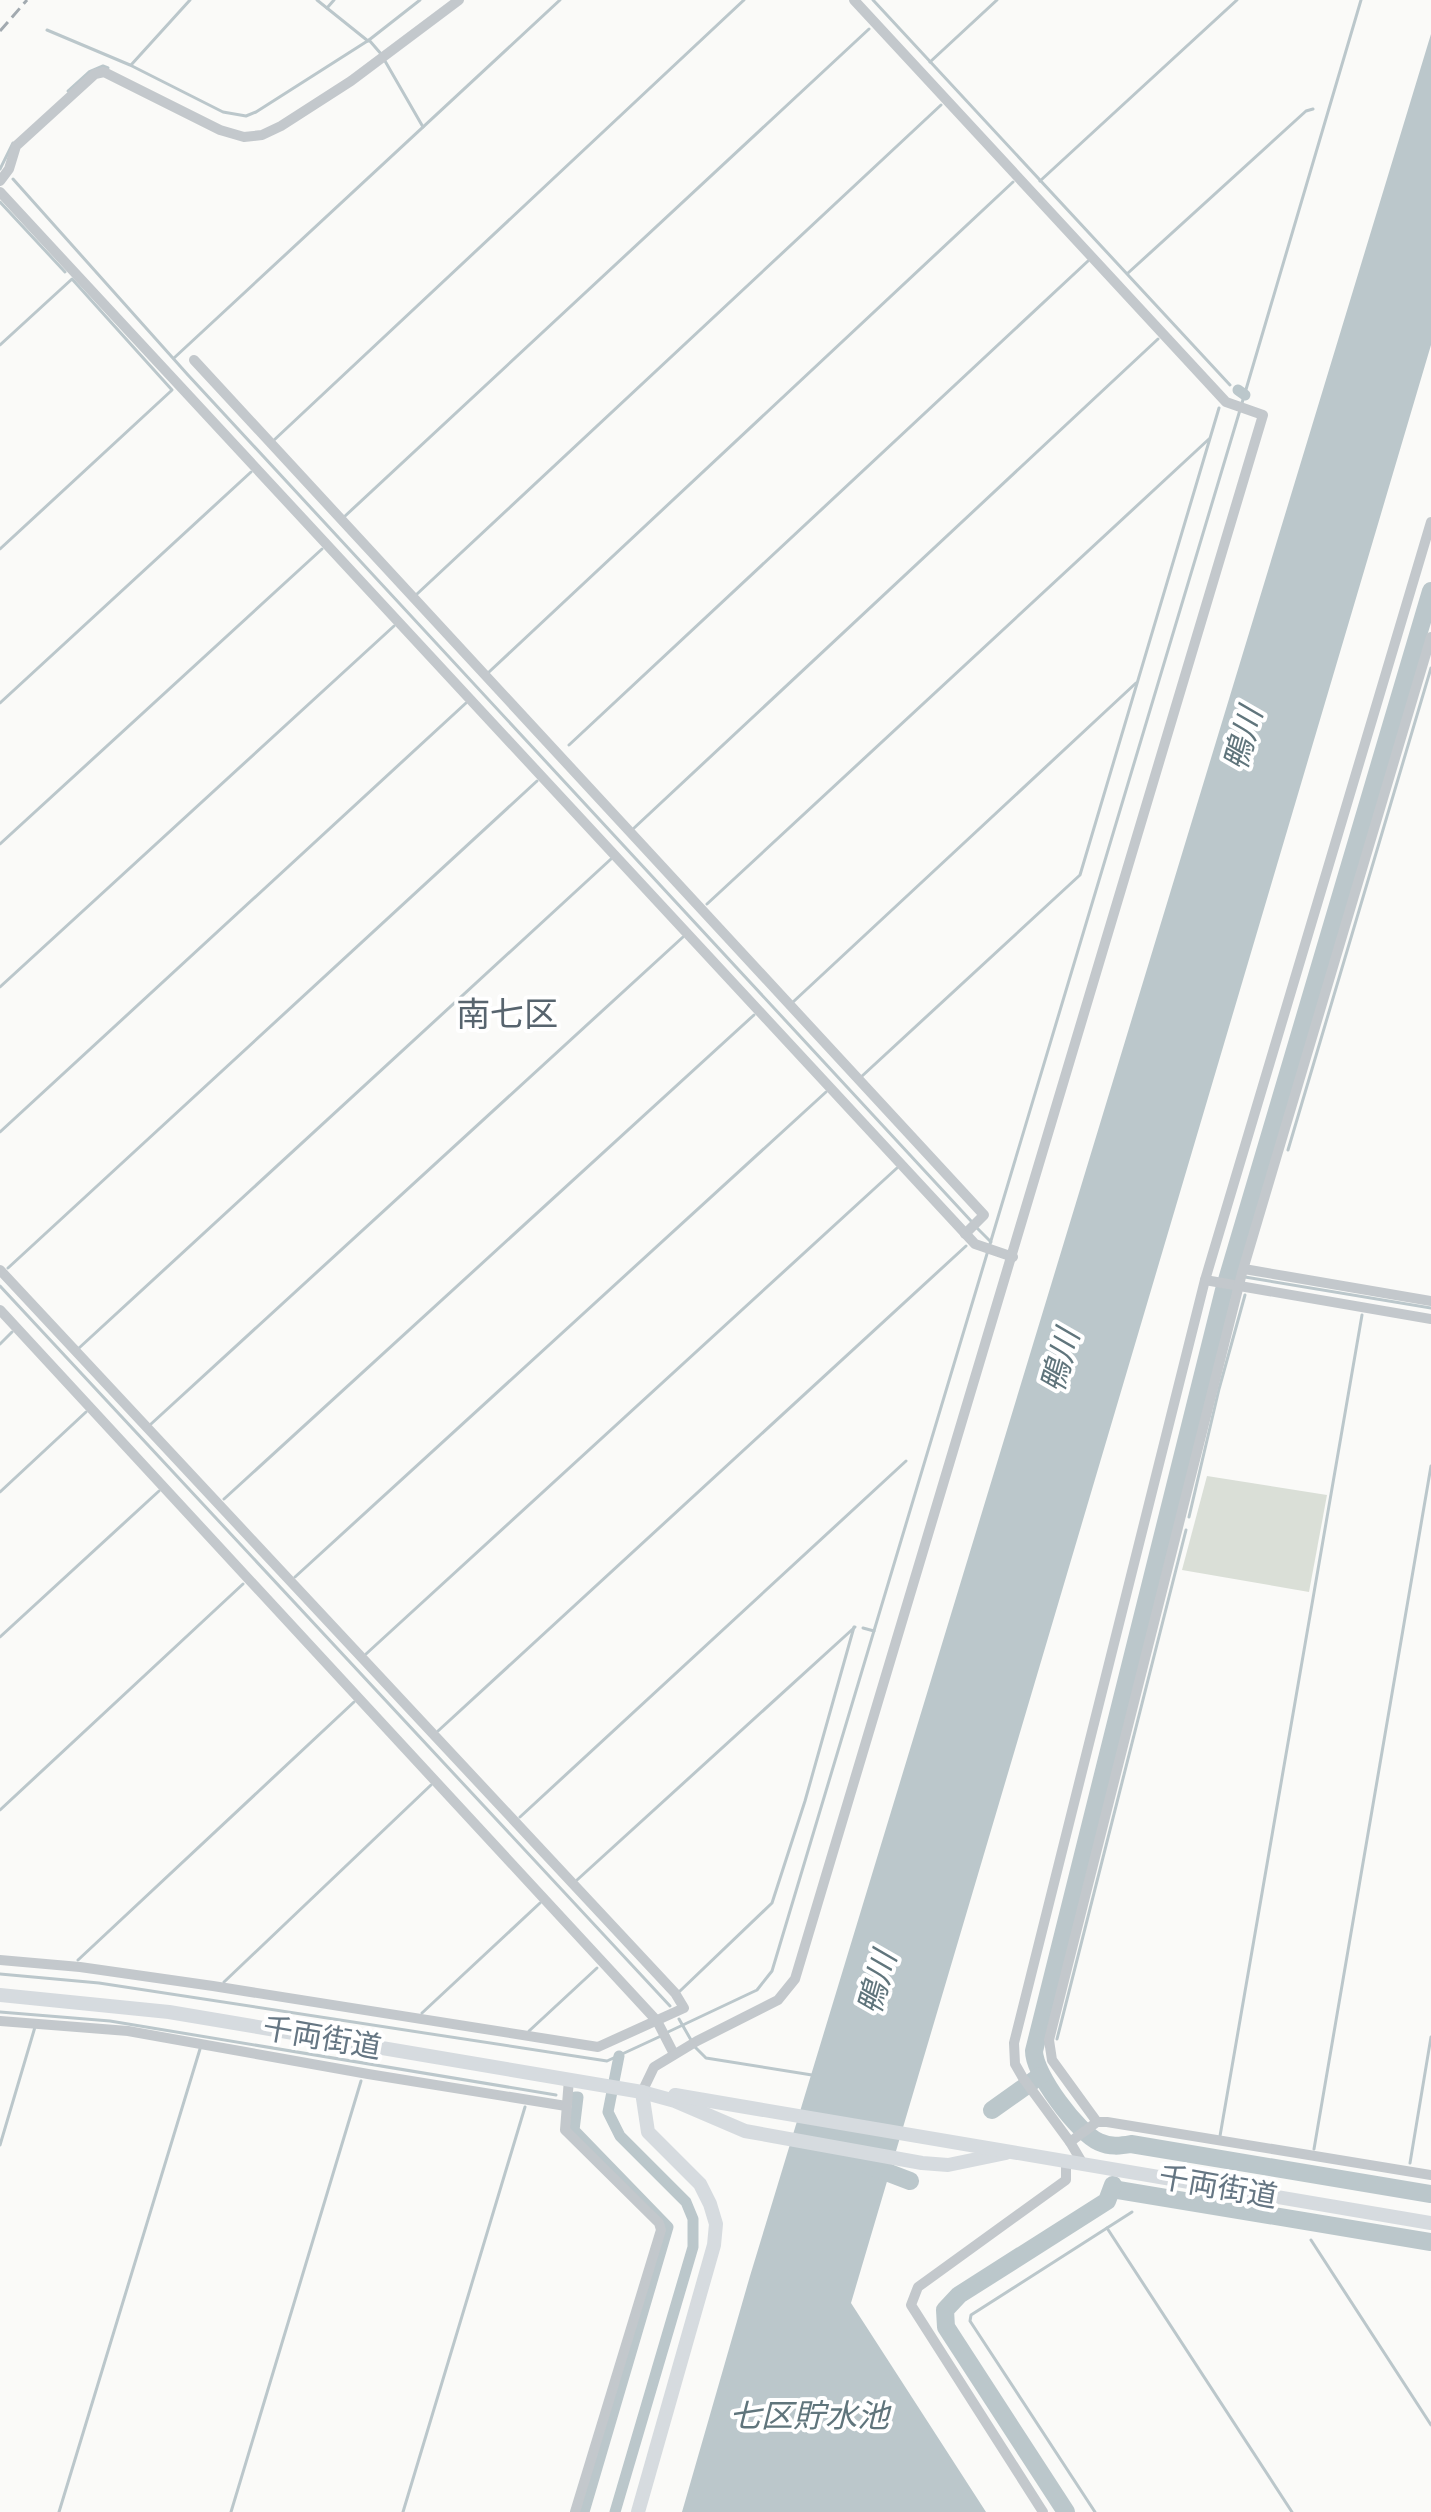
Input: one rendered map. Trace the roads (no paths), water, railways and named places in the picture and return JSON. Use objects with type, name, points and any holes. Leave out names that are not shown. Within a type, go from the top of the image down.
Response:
[{"type":"street","points":[[0,181],[9,169],[16,146],[100,72],[220,130],[244,137],[262,135],[351,81],[459,0]]},
{"type":"street","points":[[638,2512],[714,2245],[716,2224],[700,2184],[648,2132],[642,2092],[654,2067],[672,2050],[694,2043],[778,2000],[795,1979],[1263,415],[1226,402],[854,0]]},
{"type":"street","points":[[0,192],[972,1228],[978,1245],[1010,1256]]},
{"type":"street","points":[[194,360],[984,1215],[972,1228]]},
{"type":"street","points":[[1083,2164],[1074,2139],[1031,2089],[1015,2064],[1014,2043],[1205,1280],[1431,522]]},
{"type":"street","points":[[1094,2124],[1052,2060],[1049,2040],[1236,1279],[1431,637]]},
{"type":"street","points":[[0,1270],[678,1997],[684,2008],[658,2023],[598,2047],[198,1983],[0,1960]]},
{"type":"street","points":[[1205,1280],[1236,1279],[1431,1301]]},
{"type":"street","points":[[1236,1279],[1431,1319]]},
{"type":"street","points":[[0,1310],[658,2023],[672,2050]]},
{"type":"street","name":"千両街道","points":[[0,1995],[169,2012],[642,2092],[675,2101],[745,2131],[772,2138],[922,2163],[948,2165],[1006,2153]]},
{"type":"street","points":[[0,2021],[128,2031],[207,2047],[566,2106]]},
{"type":"street","points":[[569,2079],[565,2130],[659,2223],[661,2230],[575,2512]]},
{"type":"street","name":"千両街道","points":[[642,2092],[671,2094],[1431,2223]]},
{"type":"street","points":[[1074,2139],[1094,2124],[1431,2175]]},
{"type":"street","points":[[1043,2512],[913,2311],[911,2299],[918,2287],[1066,2180],[1066,2162]]},
{"type":"water","points":[[1431,34],[1431,345],[851,2303],[986,2512],[682,2512],[750,2276]]},
{"type":"waterway","points":[[131,65],[190,0]]},
{"type":"waterway","points":[[317,0],[368,41]]},
{"type":"waterway","points":[[327,8],[334,0]]},
{"type":"waterway","points":[[47,30],[130,65],[223,112],[246,116],[369,40],[420,0]]},
{"type":"waterway","points":[[174,358],[560,0]]},
{"type":"waterway","points":[[273,441],[744,0]]},
{"type":"waterway","points":[[873,0],[1230,385]]},
{"type":"waterway","points":[[930,62],[997,0]]},
{"type":"waterway","points":[[1040,181],[1237,0]]},
{"type":"waterway","points":[[1242,403],[1361,0]]},
{"type":"waterway","points":[[344,517],[869,29]]},
{"type":"waterway","points":[[369,40],[382,55]]},
{"type":"waterway","points":[[385,61],[423,127]]},
{"type":"waterway","points":[[68,91],[89,72],[103,66],[108,68]]},
{"type":"waterway","points":[[417,594],[941,105]]},
{"type":"waterway","points":[[1128,273],[1306,111],[1313,109]]},
{"type":"waterway","points":[[0,169],[13,143]]},
{"type":"waterway","points":[[13,179],[188,375],[972,1222]]},
{"type":"waterway","points":[[489,672],[1013,182]]},
{"type":"waterway","points":[[0,202],[65,272]]},
{"type":"waterway","points":[[569,745],[1088,261]]},
{"type":"waterway","points":[[0,345],[72,279],[172,390]]},
{"type":"waterway","points":[[633,829],[1158,339]]},
{"type":"waterway","points":[[1238,390],[1245,395]]},
{"type":"waterway","points":[[0,549],[171,391]]},
{"type":"waterway","points":[[861,1077],[1080,875],[1219,408]]},
{"type":"waterway","points":[[668,2032],[757,1990],[772,1971],[1240,410]]},
{"type":"waterway","points":[[707,904],[1209,439]]},
{"type":"waterway","points":[[0,703],[251,472]]},
{"type":"waterway","points":[[0,844],[322,549]]},
{"type":"waterway","points":[[1431,591],[1224,1290],[1034,2051],[1041,2074],[1059,2102],[1080,2127],[1103,2144],[1131,2144],[1431,2194]]},
{"type":"waterway","points":[[0,987],[394,626]]},
{"type":"waterway","points":[[1288,1150],[1431,668]]},
{"type":"waterway","points":[[793,1002],[1136,683]]},
{"type":"waterway","points":[[0,1132],[466,703]]},
{"type":"waterway","points":[[8,1268],[537,781]]},
{"type":"waterway","points":[[79,1348],[611,859]]},
{"type":"waterway","points":[[151,1424],[683,937]]},
{"type":"waterway","points":[[224,1499],[754,1015]]},
{"type":"waterway","points":[[295,1577],[826,1092]]},
{"type":"waterway","points":[[366,1654],[897,1168]]},
{"type":"waterway","points":[[977,1228],[991,1242]]},
{"type":"waterway","points":[[438,1731],[966,1246]]},
{"type":"waterway","points":[[1228,1274],[1238,1275]]},
{"type":"waterway","points":[[1245,1277],[1431,1308]]},
{"type":"waterway","points":[[0,1286],[670,2006]]},
{"type":"waterway","points":[[1189,1517],[1245,1295]]},
{"type":"waterway","points":[[1220,2136],[1362,1315]]},
{"type":"waterway","points":[[0,1344],[12,1332]]},
{"type":"waterway","points":[[0,1492],[86,1412]]},
{"type":"waterway","points":[[520,1817],[906,1461]]},
{"type":"waterway","points":[[1314,2149],[1431,1466]]},
{"type":"waterway","points":[[0,1637],[159,1491]]},
{"type":"waterway","points":[[1057,2039],[1186,1530]]},
{"type":"waterway","points":[[0,1810],[243,1584]]},
{"type":"waterway","points":[[680,1991],[772,1903],[805,1801],[854,1627]]},
{"type":"waterway","points":[[577,1880],[855,1627]]},
{"type":"waterway","points":[[863,1628],[874,1631]]},
{"type":"waterway","points":[[78,1960],[354,1702]]},
{"type":"waterway","points":[[224,1982],[431,1785]]},
{"type":"waterway","points":[[422,2013],[540,1903]]},
{"type":"waterway","points":[[529,2031],[597,1968]]},
{"type":"waterway","points":[[0,1974],[99,1983],[607,2061],[661,2036]]},
{"type":"waterway","points":[[0,2012],[110,2021],[556,2095]]},
{"type":"waterway","points":[[679,2019],[691,2040]]},
{"type":"waterway","points":[[0,2145],[35,2027]]},
{"type":"waterway","points":[[1410,2163],[1431,2037]]},
{"type":"waterway","points":[[694,2046],[706,2058],[812,2075]]},
{"type":"waterway","points":[[59,2512],[200,2049]]},
{"type":"waterway","points":[[615,2512],[693,2247],[693,2219],[686,2202],[620,2136],[608,2112],[619,2056]]},
{"type":"waterway","points":[[1040,2076],[1045,2068]]},
{"type":"waterway","points":[[992,2110],[1040,2076]]},
{"type":"waterway","points":[[231,2512],[361,2081]]},
{"type":"waterway","points":[[575,2097],[578,2097],[574,2130],[668,2227],[584,2512]]},
{"type":"waterway","points":[[403,2512],[525,2107]]},
{"type":"waterway","points":[[1216,2159],[1217,2153]]},
{"type":"waterway","points":[[868,2165],[910,2181]]},
{"type":"waterway","points":[[1310,2174],[1311,2169]]},
{"type":"waterway","points":[[1066,2512],[946,2327],[945,2310],[959,2295],[1107,2201],[1113,2185]]},
{"type":"waterway","points":[[1404,2190],[1405,2185]]},
{"type":"waterway","points":[[1112,2189],[1431,2242]]},
{"type":"waterway","points":[[1135,2197],[1136,2193]]},
{"type":"waterway","points":[[1095,2512],[970,2321],[971,2315],[1132,2212]]},
{"type":"waterway","points":[[1312,2226],[1313,2222]]},
{"type":"waterway","points":[[1107,2228],[1292,2512]]},
{"type":"waterway","points":[[1311,2240],[1431,2425]]},
{"type":"railway","points":[[0,31],[27,0]]},
{"type":"district","name":"南七区","points":[[507,1014]]},
{"type":"water label","name":"鴨川","points":[[1243,739]]},
{"type":"water label","name":"鴨川","points":[[1060,1361]]},
{"type":"water label","name":"鴨川","points":[[877,1983]]},
{"type":"water label","name":"七区貯水池","points":[[809,2416]]}]
